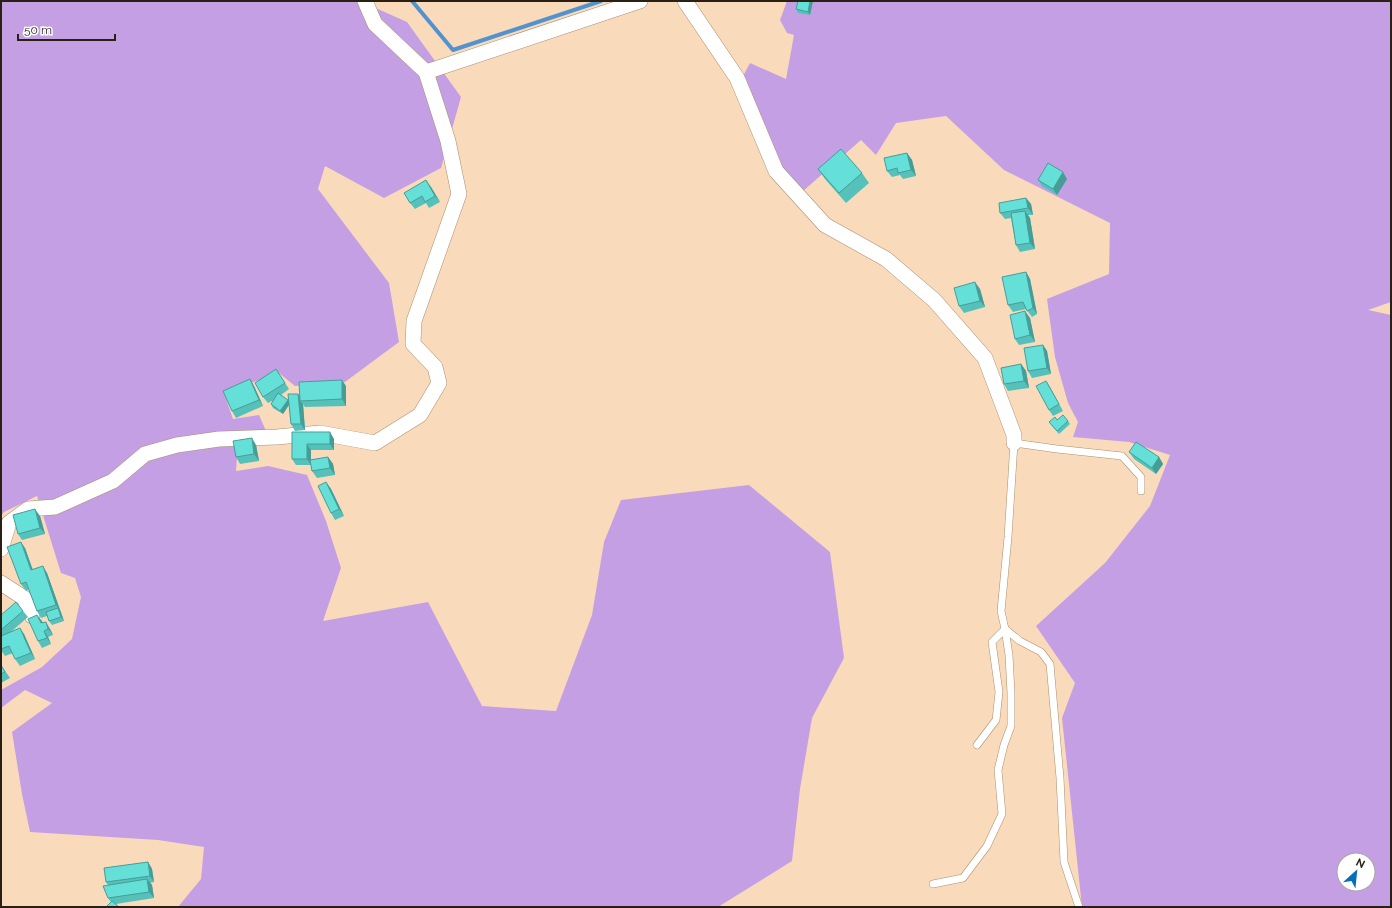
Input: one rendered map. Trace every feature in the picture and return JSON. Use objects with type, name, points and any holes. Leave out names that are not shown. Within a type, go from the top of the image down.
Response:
[{"type":"street","points":[[1,549],[10,523],[28,509],[55,507],[113,481],[145,454],[177,445],[219,439],[277,437],[320,433],[376,443],[420,415],[439,383],[435,367],[413,344],[414,322],[459,194],[448,141],[426,72],[375,24],[365,1]]},
{"type":"street","points":[[426,72],[640,1]]},
{"type":"street","points":[[685,1],[737,78],[776,171],[825,225],[886,259],[934,300],[985,358],[1014,435],[1014,443]]},
{"type":"street","points":[[1,583],[24,598],[32,616]]},
{"type":"lane","points":[[933,884],[962,878],[987,846],[1002,814],[998,770],[1004,745],[1011,726],[1011,686],[1009,655],[1001,611],[1008,537],[1014,443],[1057,450],[1122,456],[1141,477],[1141,491]]},
{"type":"lane","points":[[977,745],[996,720],[999,692],[992,642],[1005,629]]},
{"type":"lane","points":[[1005,629],[1020,641],[1041,652],[1050,664],[1060,778],[1064,862],[1079,907]]},
{"type":"shaded area","points":[[1,1],[360,1],[407,22],[461,97],[441,168],[384,198],[325,166],[318,189],[389,283],[399,342],[345,382],[295,386],[279,373],[224,393],[233,419],[259,415],[266,431],[238,444],[236,471],[268,466],[307,475],[326,521],[341,568],[323,621],[428,602],[482,706],[556,711],[592,615],[604,542],[621,500],[749,485],[830,552],[844,658],[812,718],[800,789],[792,861],[718,907],[178,907],[201,879],[204,847],[158,840],[30,832],[12,732],[52,703],[25,690],[1,708],[1,690],[42,667],[72,639],[81,597],[75,578],[61,573],[37,496],[4,512],[1,516]]},
{"type":"shaded area","points":[[787,1],[1391,1],[1391,302],[1368,310],[1391,315],[1391,907],[1082,907],[1062,718],[1075,683],[1036,626],[1105,563],[1150,506],[1170,455],[1129,442],[1073,437],[1078,422],[1068,403],[1055,357],[1047,299],[1109,274],[1110,223],[1004,170],[946,116],[896,123],[876,155],[861,140],[802,192],[781,169],[742,78],[750,63],[786,79],[794,35],[787,33],[780,20]]},
{"type":"building","points":[[798,1],[810,1],[808,12],[796,9]]},
{"type":"building","points":[[841,149],[862,173],[839,193],[818,169]]},
{"type":"building","points":[[907,153],[911,170],[898,173],[897,168],[887,171],[884,158]]},
{"type":"building","points":[[1048,163],[1063,172],[1053,189],[1038,180]]},
{"type":"building","points":[[426,180],[435,196],[425,202],[422,196],[410,203],[404,193]]},
{"type":"building","points":[[1026,198],[1028,208],[1000,213],[999,203]]},
{"type":"building","points":[[1025,211],[1030,243],[1016,245],[1011,213]]},
{"type":"building","points":[[1026,272],[1033,308],[1027,311],[1023,302],[1008,305],[1002,277]]},
{"type":"building","points":[[975,282],[980,301],[959,306],[954,288]]},
{"type":"building","points":[[1025,311],[1030,335],[1015,339],[1010,315]]},
{"type":"building","points":[[1043,345],[1047,368],[1028,371],[1024,348]]},
{"type":"building","points":[[1021,364],[1024,381],[1004,384],[1001,368]]},
{"type":"building","points":[[276,369],[285,383],[263,397],[255,383]]},
{"type":"building","points":[[250,379],[259,400],[232,411],[223,391]]},
{"type":"building","points":[[342,380],[342,399],[300,401],[299,382]]},
{"type":"building","points":[[1046,381],[1059,404],[1049,410],[1036,386]]},
{"type":"building","points":[[278,393],[288,400],[280,411],[271,404]]},
{"type":"building","points":[[288,394],[298,394],[301,424],[291,424]]},
{"type":"building","points":[[1063,415],[1068,421],[1057,431],[1049,422],[1055,417],[1057,420]]},
{"type":"building","points":[[292,432],[330,432],[330,444],[307,444],[307,459],[292,459]]},
{"type":"building","points":[[252,438],[254,454],[236,457],[233,441]]},
{"type":"building","points":[[1136,442],[1159,457],[1152,468],[1129,452]]},
{"type":"building","points":[[328,457],[330,468],[312,471],[310,460]]},
{"type":"building","points":[[326,482],[339,509],[331,513],[318,486]]},
{"type":"building","points":[[35,509],[40,528],[18,534],[13,515]]},
{"type":"building","points":[[21,542],[31,570],[43,566],[56,605],[37,611],[26,582],[21,584],[7,547]]},
{"type":"building","points":[[16,602],[23,611],[1,630],[1,615]]},
{"type":"building","points":[[58,608],[61,617],[49,621],[46,612]]},
{"type":"building","points":[[37,615],[41,623],[46,622],[48,629],[44,631],[47,638],[38,641],[28,619]]},
{"type":"building","points":[[20,628],[31,653],[15,659],[9,646],[1,649],[1,636]]},
{"type":"building","points":[[1,665],[5,672],[1,674]]},
{"type":"building","points":[[148,862],[150,876],[106,882],[104,868]]},
{"type":"building","points":[[147,879],[149,892],[108,898],[103,886]]},
{"type":"building","points":[[112,901],[119,907],[106,907]]},
{"type":"waterway","points":[[412,1],[453,50],[601,1]]}]
